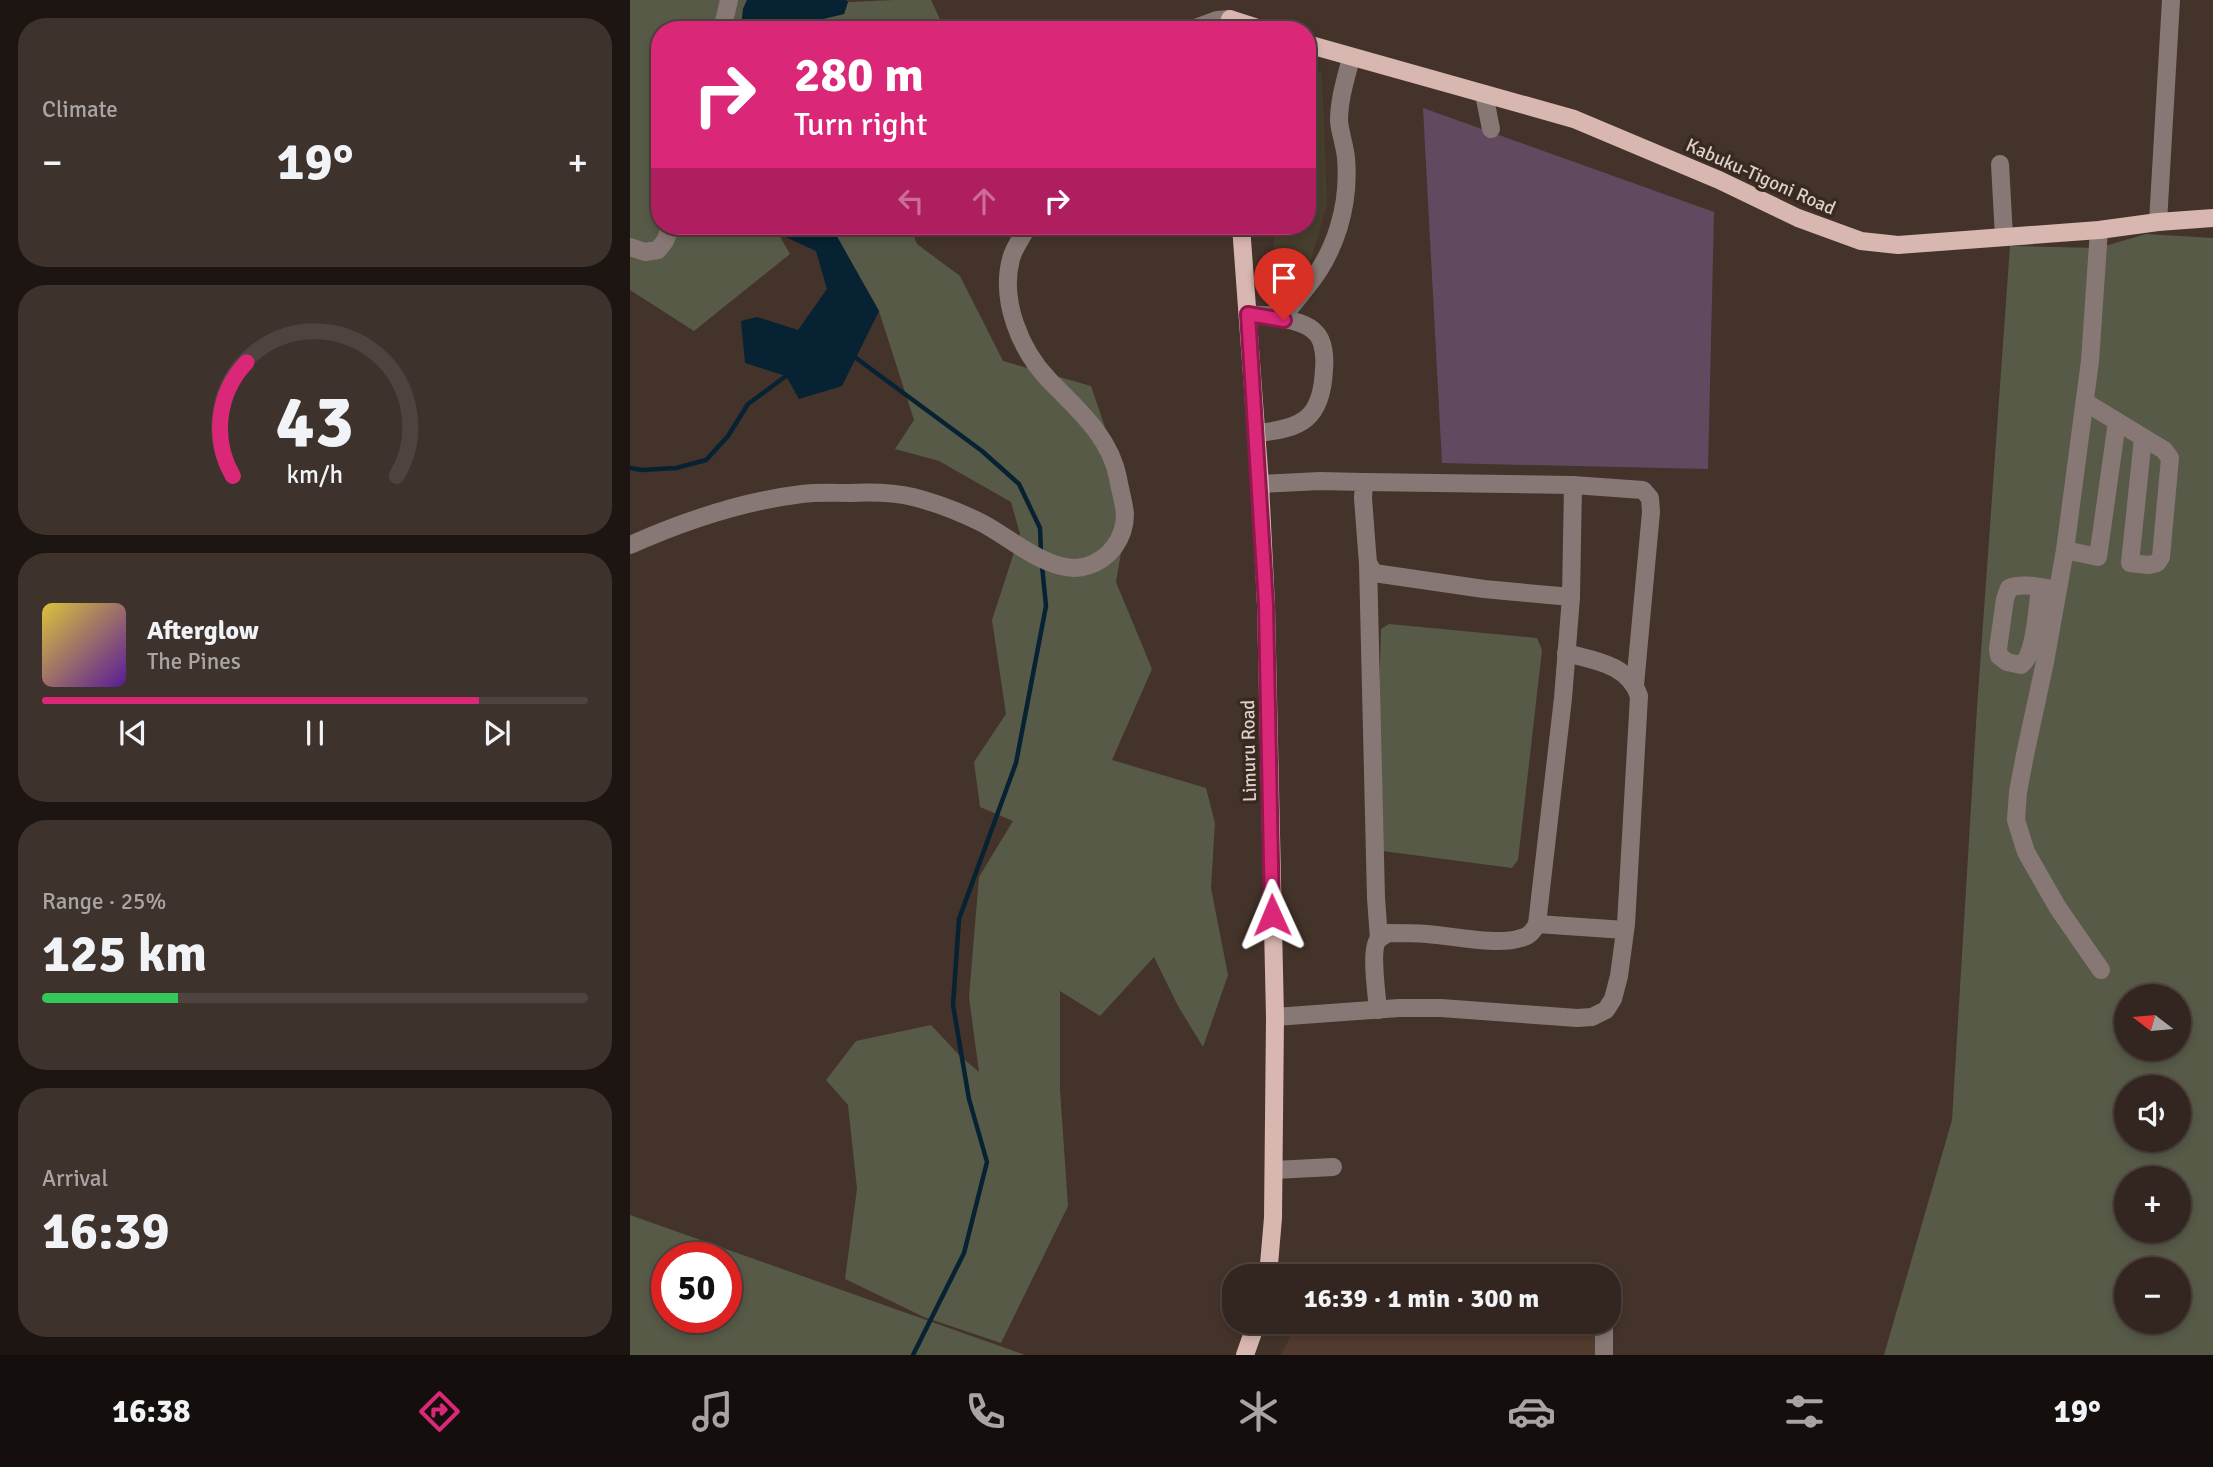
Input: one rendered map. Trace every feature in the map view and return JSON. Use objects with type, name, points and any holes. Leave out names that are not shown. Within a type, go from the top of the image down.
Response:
[{"type":"main road","points":[[1230,0],[1231,21]]},
{"type":"main road","name":"Kabuku-Tigoni Road","points":[[1316,47],[1574,119],[1719,180],[1798,218],[1861,241],[1898,245],[2099,230],[2213,218]]},
{"type":"main road","name":"Limuru Road","points":[[1242,235],[1266,605],[1275,1017],[1273,1218],[1269,1264]]},
{"type":"main road","points":[[1245,1355],[1252,1334]]},
{"type":"street","points":[[724,21],[729,0]]},
{"type":"street","points":[[2158,222],[2171,0]]},
{"type":"street","points":[[2169,29],[2179,0]]},
{"type":"street","points":[[1271,316],[1289,311],[1324,264],[1334,243],[1344,205],[1346,158],[1339,122],[1342,91],[1351,58]]},
{"type":"street","points":[[1484,94],[1491,129]]},
{"type":"street","points":[[2000,164],[2004,237]]},
{"type":"street","points":[[2099,230],[2090,361],[2065,550],[2048,589],[2045,662],[2018,792],[2016,820],[2026,852],[2058,908],[2101,970]]},
{"type":"street","points":[[630,247],[645,252],[658,250],[667,235]]},
{"type":"street","points":[[630,545],[659,532],[760,501],[804,494],[886,492],[947,508],[982,523],[1040,558],[1063,567],[1087,567],[1109,554],[1119,542],[1125,515],[1116,471],[1103,438],[1046,377],[1019,334],[1013,313],[1007,288],[1012,257],[1023,235]]},
{"type":"street","points":[[1248,314],[1300,323],[1316,333],[1322,340],[1325,364],[1321,398],[1307,420],[1284,429],[1256,433]]},
{"type":"street","points":[[2065,550],[2149,565],[2157,563],[2161,557],[2170,458],[2164,450],[2085,402]]},
{"type":"street","points":[[2098,557],[2117,422]]},
{"type":"street","points":[[2130,563],[2143,438]]},
{"type":"street","points":[[1260,485],[1320,481],[1573,485],[1643,490],[1650,498],[1651,512],[1635,685]]},
{"type":"street","points":[[1364,482],[1379,939],[1375,951],[1378,1010]]},
{"type":"street","points":[[1379,939],[1388,933],[1397,933],[1512,940],[1532,933],[1537,924],[1571,597],[1573,485]]},
{"type":"street","points":[[1368,563],[1374,572],[1388,576],[1571,597]]},
{"type":"street","points":[[1275,1017],[1441,1008],[1577,1018],[1596,1016],[1606,1010],[1616,991],[1625,930],[1639,696],[1630,677],[1618,669],[1566,653]]},
{"type":"street","points":[[1537,924],[1625,930]]},
{"type":"street","points":[[1274,1170],[1333,1167]]},
{"type":"street","points":[[1604,1334],[1604,1355]]},
{"type":"shaded area","points":[[1316,71],[1322,71],[1327,205],[1311,260],[1299,283],[1285,297],[1274,294],[1274,235],[1316,235]]},
{"type":"shaded area","points":[[1292,1334],[1603,1334],[1602,1355],[1281,1355]]},
{"type":"green space","points":[[630,0],[747,0],[742,21],[651,21],[651,235],[779,235],[790,254],[694,331],[630,290]]},
{"type":"green space","points":[[931,0],[941,21],[814,21],[844,14],[848,2]]},
{"type":"green space","points":[[2146,234],[2213,238],[2213,1355],[1884,1355],[1952,1120],[1977,708],[2010,246],[2098,248]]},
{"type":"green space","points":[[836,235],[914,235],[917,244],[960,276],[1003,361],[1091,386],[1130,501],[1116,582],[1152,669],[1112,760],[1206,788],[1215,823],[1211,888],[1228,975],[1203,1047],[1178,1006],[1154,957],[1100,1016],[1060,991],[1060,1090],[1068,1206],[1001,1343],[924,1317],[845,1279],[857,1189],[848,1105],[826,1080],[856,1041],[931,1025],[979,1072],[969,997],[979,877],[1013,821],[980,807],[974,762],[1006,714],[992,620],[1020,534],[1011,502],[939,461],[895,449],[914,420],[879,311]]},
{"type":"green space","points":[[1389,624],[1537,638],[1542,650],[1518,860],[1512,868],[1375,850],[1381,629]]},
{"type":"green space","points":[[630,1215],[706,1242],[651,1242],[651,1333],[742,1333],[742,1255],[1025,1355],[630,1355]]},
{"type":"water","points":[[747,0],[848,2],[844,14],[814,21],[742,21]]},
{"type":"water","points":[[781,235],[836,235],[879,311],[842,386],[799,399],[786,376],[745,363],[741,321],[757,317],[798,330],[827,289],[816,251]]},
{"type":"building","points":[[1423,108],[1714,212],[1708,469],[1442,463]]},
{"type":"waterway","points":[[856,358],[982,451],[1019,484],[1040,528],[1041,553]]},
{"type":"waterway","points":[[630,468],[676,468],[706,460],[728,436],[748,404],[786,376]]},
{"type":"waterway","points":[[913,1355],[964,1253],[987,1162],[969,1099],[953,1005],[959,919],[1016,763],[1046,606],[1042,566]]},
{"type":"route","points":[[1272,915],[1266,605],[1248,314],[1284,320]]}]
